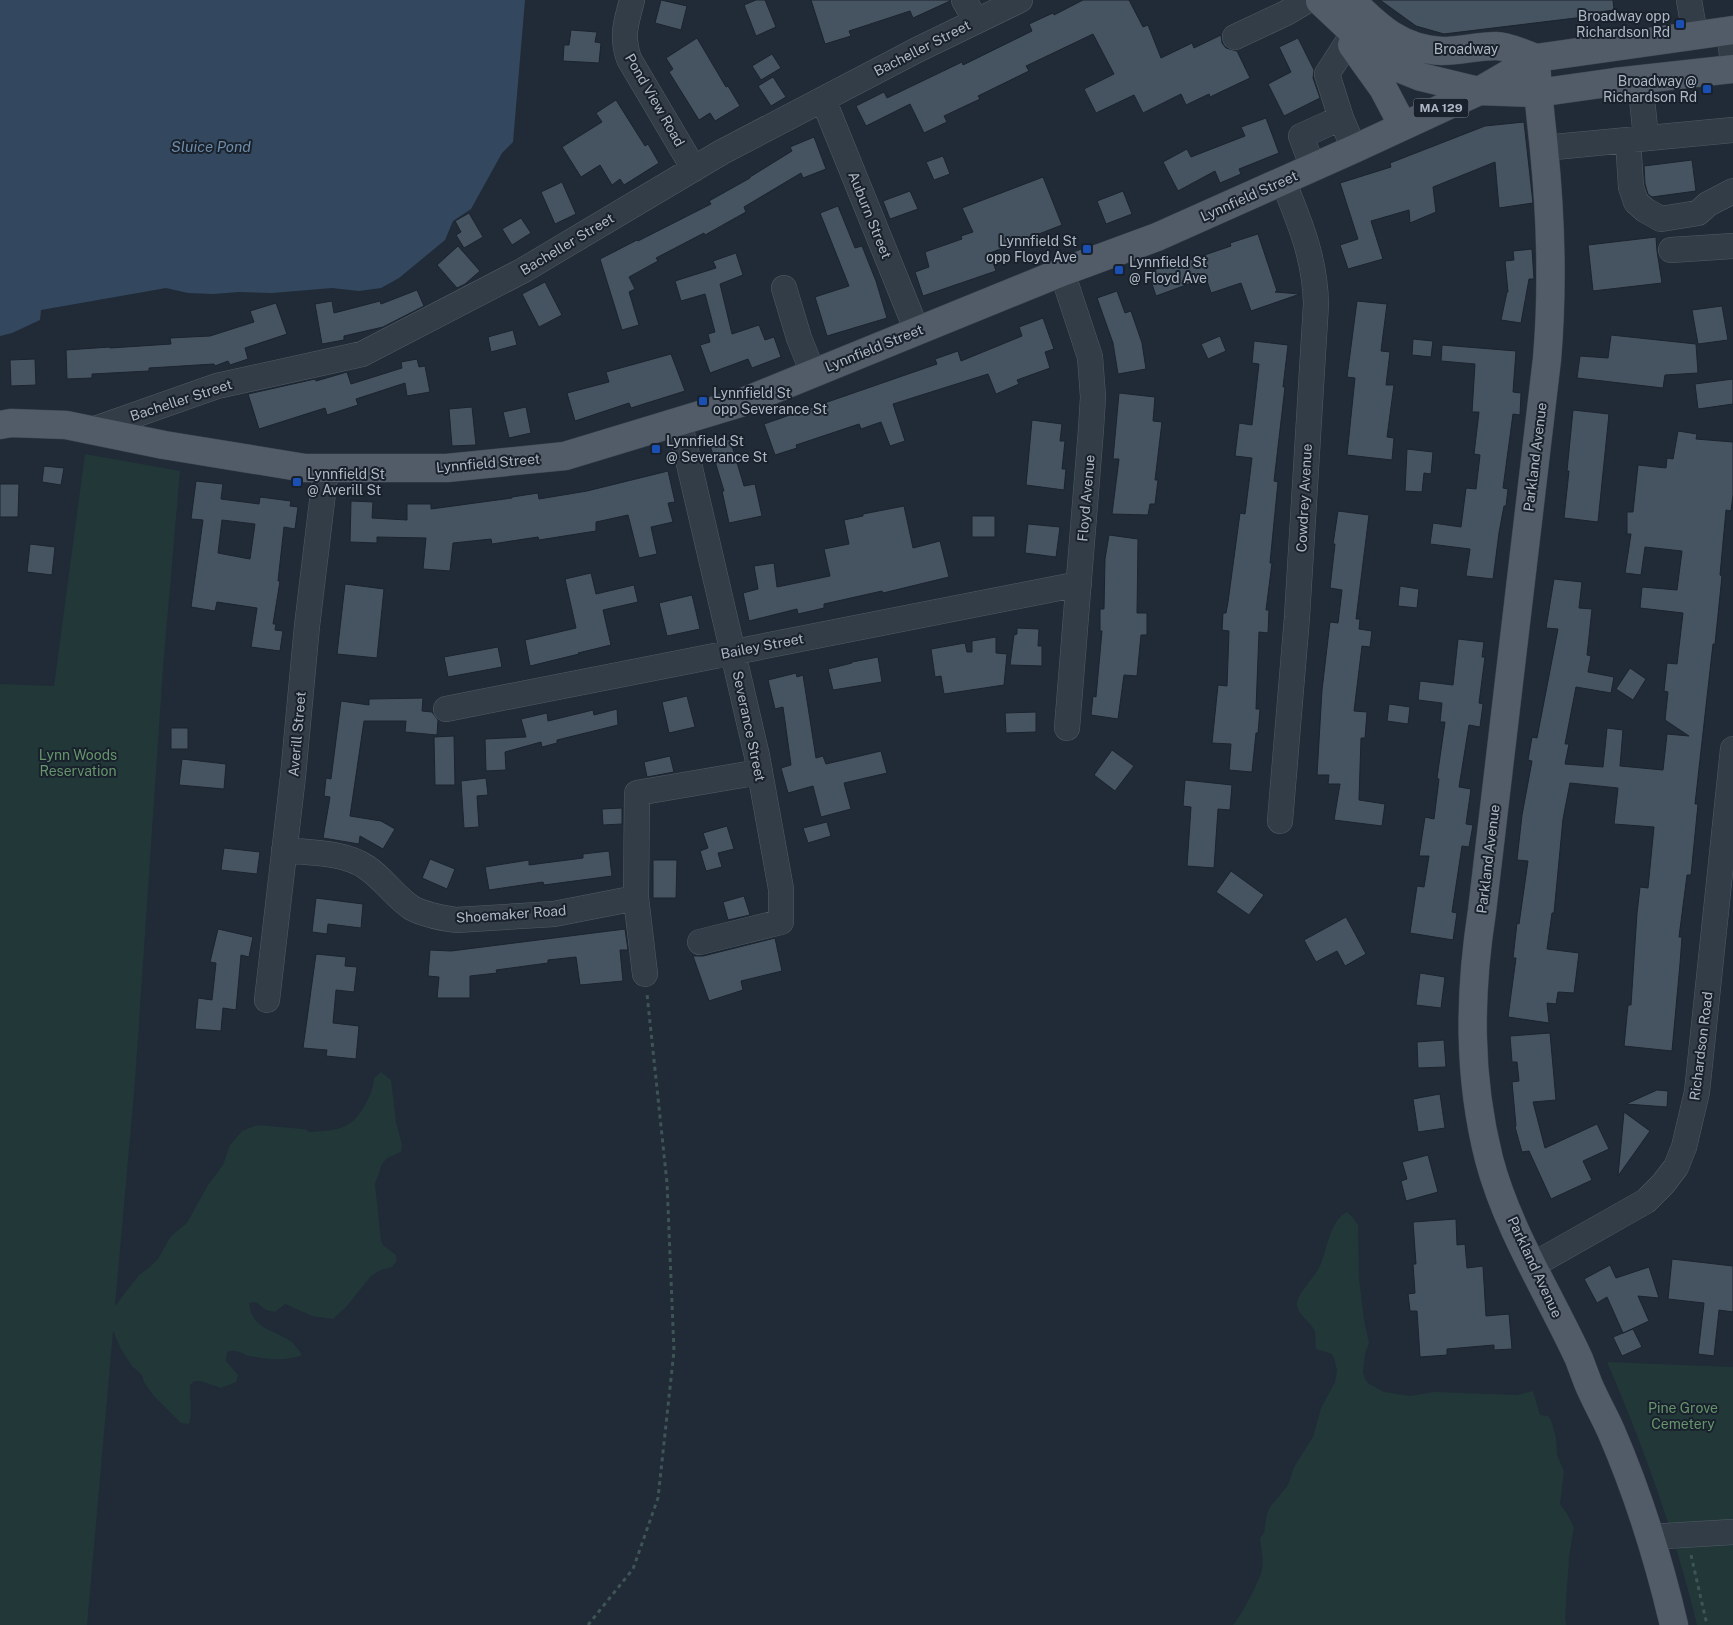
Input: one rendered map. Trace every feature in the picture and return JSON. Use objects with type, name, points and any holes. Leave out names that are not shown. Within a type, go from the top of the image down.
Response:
[{"type":"main road","points":[[1320,0],[1383,88],[1403,126]]},
{"type":"main road","points":[[1320,0],[1373,51],[1396,67],[1421,77],[1479,91]]},
{"type":"main road","name":"Broadway","points":[[1351,0],[1388,34],[1417,48],[1443,51],[1498,46],[1536,58]]},
{"type":"main road","name":"Broadway","points":[[1479,91],[1536,58],[1731,30]]},
{"type":"main road","name":"Parkland Avenue","points":[[1536,58],[1537,93],[1544,148],[1551,261],[1551,308],[1547,359],[1482,911],[1474,959],[1472,1010],[1475,1078],[1484,1139],[1506,1206],[1576,1353],[1611,1432],[1649,1537],[1674,1625]]},
{"type":"main road","name":"MA 129","points":[[1479,91],[1537,93],[1733,69]]},
{"type":"main road","name":"Lynnfield Street","points":[[0,425],[11,423],[66,425],[164,445],[296,466],[326,468],[447,468],[565,456],[743,402],[1062,272],[1157,237],[1479,91]]},
{"type":"street","name":"Pond View Road","points":[[632,0],[624,34],[624,45],[630,59],[694,168]]},
{"type":"street","name":"Bacheller Street","points":[[92,430],[217,386],[362,354],[522,271],[722,152],[917,50],[970,11],[1020,0]]},
{"type":"street","points":[[1235,37],[1286,13],[1308,0]]},
{"type":"street","points":[[1689,0],[1695,35]]},
{"type":"street","points":[[1731,30],[1733,64]]},
{"type":"street","points":[[1349,40],[1327,74],[1341,118],[1354,149]]},
{"type":"street","points":[[1640,79],[1637,139],[1631,187],[1636,202],[1661,220],[1698,213],[1708,204],[1733,192]]},
{"type":"street","name":"Auburn Street","points":[[823,99],[917,331]]},
{"type":"street","points":[[1312,168],[1301,136],[1341,118]]},
{"type":"street","points":[[1544,148],[1733,130]]},
{"type":"street","name":"Cowdrey Avenue","points":[[1280,821],[1297,617],[1316,304],[1314,270],[1303,231],[1283,181]]},
{"type":"street","points":[[1671,250],[1733,246]]},
{"type":"street","name":"Floyd Avenue","points":[[1062,272],[1090,356],[1092,375],[1091,428],[1067,728]]},
{"type":"street","points":[[784,288],[799,338],[813,373]]},
{"type":"street","name":"Severance Street","points":[[679,421],[760,772],[781,889],[781,922],[700,942]]},
{"type":"street","name":"Averill Street","points":[[267,1000],[326,468]]},
{"type":"street","name":"Bailey Street","points":[[446,709],[1079,584]]},
{"type":"street","name":"Richardson Road","points":[[1533,1265],[1646,1201],[1676,1167],[1684,1147],[1697,1092],[1733,748]]},
{"type":"street","points":[[645,974],[636,898],[637,793],[760,772]]},
{"type":"street","name":"Shoemaker Road","points":[[284,850],[329,855],[350,860],[366,867],[412,908],[443,918],[470,919],[554,914],[636,898]]},
{"type":"street","points":[[1649,1537],[1733,1532]]},
{"type":"path","points":[[588,1625],[633,1569],[658,1498],[674,1351],[667,1183],[645,974]]},
{"type":"path","points":[[1687,1535],[1696,1583],[1708,1625]]},
{"type":"green space","name":"Lynn Woods Reservation","points":[[85,454],[180,471],[163,668],[135,1081],[115,1306],[139,1275],[158,1259],[171,1236],[187,1223],[208,1185],[223,1165],[230,1145],[242,1131],[257,1125],[304,1129],[309,1132],[344,1127],[362,1111],[372,1090],[374,1078],[381,1072],[391,1080],[396,1122],[402,1145],[401,1152],[387,1158],[382,1164],[375,1184],[381,1241],[384,1246],[396,1255],[396,1262],[392,1267],[381,1270],[371,1276],[346,1307],[333,1319],[312,1316],[285,1304],[275,1312],[266,1310],[256,1302],[249,1303],[254,1319],[259,1324],[292,1342],[302,1355],[289,1359],[276,1359],[250,1356],[236,1351],[227,1352],[226,1361],[238,1375],[236,1382],[221,1388],[200,1381],[194,1381],[190,1385],[191,1414],[189,1424],[181,1423],[153,1395],[144,1382],[142,1375],[132,1366],[121,1349],[113,1331],[87,1625],[0,1625],[0,684],[54,686]]},
{"type":"green space","points":[[1347,1212],[1358,1225],[1359,1278],[1369,1343],[1365,1354],[1363,1372],[1368,1383],[1384,1392],[1410,1396],[1434,1392],[1517,1395],[1533,1391],[1540,1415],[1548,1416],[1551,1420],[1556,1437],[1557,1455],[1564,1471],[1560,1504],[1574,1527],[1569,1557],[1566,1625],[1233,1625],[1250,1598],[1261,1574],[1263,1561],[1260,1538],[1264,1533],[1267,1514],[1288,1485],[1294,1467],[1313,1437],[1321,1408],[1335,1382],[1337,1370],[1334,1358],[1332,1354],[1316,1349],[1314,1331],[1300,1312],[1297,1302],[1320,1266],[1333,1228],[1341,1216]]},
{"type":"green space","name":"Pine Grove Cemetery","points":[[1607,1362],[1733,1367],[1733,1625],[1697,1625],[1669,1524],[1634,1427]]},
{"type":"water","name":"Sluice Pond","points":[[0,0],[525,0],[513,142],[502,153],[471,209],[453,221],[445,240],[399,278],[381,288],[359,291],[332,288],[272,293],[239,292],[213,294],[188,293],[166,288],[41,310],[40,320],[12,333],[0,336]]},
{"type":"building","points":[[661,0],[687,6],[681,30],[655,23]]},
{"type":"building","points":[[756,0],[765,0],[776,27],[756,36],[744,5]]},
{"type":"building","points":[[811,0],[950,1],[913,18],[910,11],[849,31],[851,36],[825,44]]},
{"type":"building","points":[[1083,0],[1129,0],[1143,27],[1148,25],[1161,58],[1192,43],[1194,48],[1221,35],[1222,43],[1226,48],[1237,51],[1250,78],[1210,97],[1209,94],[1186,105],[1181,94],[1143,113],[1134,95],[1096,113],[1084,89],[1114,74],[1093,34],[1026,66],[1029,71],[978,96],[980,99],[944,116],[947,122],[924,133],[910,104],[866,126],[856,106],[884,92],[887,98],[962,62],[963,65],[1032,31],[1029,24],[1053,13],[1054,15]]},
{"type":"building","points":[[1380,0],[1613,0],[1614,10],[1584,14],[1584,17],[1444,34],[1416,26]]},
{"type":"building","points":[[571,30],[597,32],[595,42],[601,43],[599,63],[563,61],[564,45],[569,45]]},
{"type":"building","points":[[697,38],[726,87],[728,86],[740,106],[715,121],[710,113],[699,120],[669,72],[673,69],[666,58]]},
{"type":"building","points":[[1298,38],[1314,70],[1313,78],[1320,98],[1284,116],[1268,84],[1291,72],[1279,47]]},
{"type":"building","points":[[772,54],[781,68],[761,80],[752,66]]},
{"type":"building","points":[[773,77],[786,97],[771,106],[758,86]]},
{"type":"building","points":[[616,100],[645,146],[648,144],[659,163],[624,185],[620,179],[612,185],[600,165],[581,177],[562,147],[602,122],[596,113]]},
{"type":"building","points":[[1266,118],[1279,153],[1239,169],[1241,174],[1220,183],[1215,171],[1178,191],[1163,162],[1187,149],[1191,157],[1245,136],[1241,127]]},
{"type":"building","points":[[1524,122],[1533,203],[1499,208],[1495,162],[1433,187],[1436,212],[1410,223],[1409,210],[1371,221],[1383,259],[1348,269],[1340,245],[1358,239],[1340,183],[1391,167],[1390,163],[1485,126]]},
{"type":"building","points":[[814,137],[826,169],[803,178],[801,173],[744,207],[746,212],[705,235],[704,233],[656,258],[658,261],[629,277],[635,289],[629,292],[639,325],[622,330],[600,259],[711,204],[709,201],[792,151],[790,147]]},
{"type":"building","points":[[943,156],[950,174],[934,180],[926,162]]},
{"type":"building","points":[[1692,160],[1696,191],[1652,197],[1648,194],[1645,184],[1644,166]]},
{"type":"building","points":[[1043,177],[1062,225],[990,253],[996,271],[923,296],[915,272],[929,267],[925,252],[962,239],[961,236],[973,232],[962,208]]},
{"type":"building","points":[[562,182],[576,214],[555,224],[541,192]]},
{"type":"building","points":[[910,191],[918,209],[890,219],[883,201]]},
{"type":"building","points":[[1123,191],[1132,214],[1106,224],[1097,201]]},
{"type":"building","points":[[838,206],[855,248],[862,246],[876,281],[887,318],[827,336],[815,297],[849,286],[820,213]]},
{"type":"building","points":[[469,213],[483,237],[464,248],[456,235],[461,232],[455,221]]},
{"type":"building","points":[[521,218],[531,233],[512,245],[502,229]]},
{"type":"building","points":[[1258,234],[1277,291],[1275,292],[1300,294],[1251,311],[1241,283],[1211,293],[1207,281],[1198,285],[1197,281],[1156,296],[1148,272],[1231,246],[1230,243]]},
{"type":"building","points":[[1656,237],[1662,283],[1593,291],[1588,245]]},
{"type":"building","points":[[458,246],[480,271],[465,284],[457,288],[437,265]]},
{"type":"building","points":[[1532,249],[1534,279],[1529,279],[1521,323],[1501,320],[1508,292],[1505,261],[1514,260],[1513,251]]},
{"type":"building","points":[[736,253],[743,275],[720,284],[732,334],[759,325],[765,340],[774,337],[781,357],[752,368],[748,359],[710,373],[700,345],[710,342],[708,334],[715,332],[705,294],[681,301],[675,281],[716,268],[713,261]]},
{"type":"building","points":[[545,282],[562,315],[539,327],[522,294]]},
{"type":"building","points":[[417,290],[424,306],[383,327],[344,336],[344,340],[322,344],[315,304],[332,301],[334,313],[380,301],[381,304]]},
{"type":"building","points":[[1117,291],[1125,313],[1131,311],[1142,343],[1146,369],[1118,374],[1113,343],[1097,298]]},
{"type":"building","points":[[1357,301],[1387,304],[1381,351],[1390,352],[1386,385],[1394,385],[1387,437],[1394,438],[1392,460],[1347,455],[1355,378],[1347,377]]},
{"type":"building","points":[[276,303],[287,334],[245,348],[248,359],[230,365],[228,361],[215,366],[214,364],[149,368],[149,371],[92,374],[92,378],[67,379],[66,350],[171,344],[170,338],[210,336],[254,322],[250,311]]},
{"type":"building","points":[[1722,306],[1728,340],[1698,344],[1692,310]]},
{"type":"building","points":[[1043,318],[1054,349],[1045,352],[1050,368],[1017,380],[1019,384],[996,394],[988,374],[893,404],[905,441],[890,446],[881,422],[861,429],[859,424],[796,445],[797,448],[775,455],[764,424],[937,364],[935,359],[958,351],[961,361],[1022,336],[1019,327]]},
{"type":"building","points":[[513,330],[517,345],[491,352],[488,337]]},
{"type":"building","points":[[1611,335],[1696,344],[1698,373],[1665,375],[1663,388],[1577,378],[1580,356],[1608,358]]},
{"type":"building","points":[[1220,336],[1226,351],[1208,359],[1201,344]]},
{"type":"building","points":[[1413,339],[1433,341],[1431,357],[1412,355]]},
{"type":"building","points":[[1254,341],[1288,345],[1274,481],[1278,482],[1270,563],[1272,563],[1266,610],[1269,610],[1268,633],[1259,632],[1256,709],[1260,709],[1252,772],[1229,770],[1231,744],[1212,743],[1218,685],[1227,686],[1229,631],[1222,630],[1223,613],[1226,613],[1228,602],[1240,513],[1245,514],[1252,458],[1235,456],[1239,423],[1252,425],[1259,364],[1252,363]]},
{"type":"building","points":[[1442,345],[1516,351],[1513,392],[1521,393],[1520,415],[1513,414],[1503,488],[1508,489],[1506,506],[1504,506],[1499,533],[1493,579],[1466,576],[1470,549],[1430,544],[1433,523],[1461,527],[1466,488],[1476,489],[1480,455],[1474,454],[1479,412],[1472,412],[1475,364],[1441,361]]},
{"type":"building","points":[[671,354],[685,391],[631,408],[629,403],[575,421],[567,393],[609,382],[606,372]]},
{"type":"building","points":[[35,359],[36,385],[11,386],[10,360]]},
{"type":"building","points":[[417,359],[419,367],[425,366],[430,392],[407,396],[405,383],[356,399],[358,405],[327,415],[325,408],[259,429],[248,394],[315,379],[316,381],[347,372],[351,384],[402,368],[401,362]]},
{"type":"building","points":[[1733,379],[1733,404],[1698,409],[1695,384]]},
{"type":"building","points":[[1119,393],[1155,397],[1153,421],[1162,422],[1155,480],[1158,480],[1155,504],[1150,504],[1148,515],[1112,514],[1119,459],[1113,459]]},
{"type":"building","points":[[472,407],[476,445],[452,446],[449,409]]},
{"type":"building","points":[[526,407],[531,433],[509,438],[503,412]]},
{"type":"building","points":[[1573,410],[1609,414],[1598,522],[1564,518]]},
{"type":"building","points":[[1032,420],[1062,424],[1060,441],[1065,441],[1062,469],[1066,469],[1064,490],[1026,485]]},
{"type":"building","points":[[1678,431],[1697,434],[1696,439],[1733,442],[1733,495],[1731,511],[1726,510],[1715,644],[1713,644],[1695,804],[1698,804],[1691,875],[1687,875],[1679,937],[1682,937],[1672,1051],[1624,1046],[1628,1005],[1631,1005],[1640,887],[1648,888],[1654,827],[1614,824],[1618,788],[1570,783],[1563,819],[1554,913],[1552,913],[1547,949],[1579,953],[1574,993],[1558,992],[1556,1004],[1547,1003],[1549,1023],[1508,1017],[1516,958],[1513,958],[1517,923],[1519,924],[1528,861],[1517,860],[1522,815],[1532,761],[1528,760],[1532,737],[1537,738],[1558,629],[1546,628],[1554,579],[1582,582],[1579,608],[1592,609],[1587,655],[1591,656],[1588,672],[1614,677],[1611,693],[1576,687],[1565,744],[1569,744],[1565,764],[1603,767],[1607,728],[1623,730],[1620,766],[1663,770],[1667,734],[1689,736],[1665,720],[1668,692],[1664,691],[1667,663],[1677,664],[1683,613],[1640,608],[1642,587],[1677,590],[1682,551],[1645,547],[1641,575],[1625,573],[1631,534],[1627,534],[1627,512],[1633,512],[1638,465],[1666,468],[1667,458],[1673,459]]},
{"type":"building","points":[[730,439],[744,486],[755,484],[762,516],[729,523],[722,491],[724,491],[710,445]]},
{"type":"building","points":[[1407,449],[1433,452],[1431,474],[1424,473],[1422,492],[1405,491]]},
{"type":"building","points":[[44,466],[64,468],[61,485],[42,482]]},
{"type":"building","points":[[668,471],[675,502],[668,503],[673,522],[651,527],[657,554],[639,558],[628,515],[596,522],[596,531],[539,540],[538,537],[492,544],[491,539],[453,543],[450,571],[423,569],[426,538],[377,537],[377,543],[350,542],[351,501],[373,502],[372,518],[407,520],[407,504],[431,504],[431,509],[538,493],[539,499],[587,491]]},
{"type":"building","points":[[196,481],[223,484],[221,499],[259,504],[260,497],[291,501],[290,506],[298,507],[295,529],[284,527],[278,581],[280,581],[273,624],[276,624],[275,630],[283,631],[280,651],[251,647],[257,608],[217,602],[215,611],[191,607],[203,520],[191,519]],"holes":[[[222,520],[255,524],[250,559],[218,553]]]},
{"type":"building","points":[[0,484],[19,484],[18,517],[0,517]]},
{"type":"building","points":[[904,506],[913,548],[940,541],[949,577],[883,593],[882,591],[824,604],[824,608],[798,614],[797,609],[749,621],[743,593],[758,589],[754,566],[774,563],[777,587],[830,576],[824,549],[849,544],[844,520],[863,516],[863,514]]},
{"type":"building","points":[[1338,511],[1369,515],[1356,619],[1360,619],[1359,629],[1372,631],[1370,647],[1362,646],[1354,711],[1367,712],[1365,738],[1361,738],[1359,800],[1385,804],[1382,826],[1334,820],[1340,784],[1328,784],[1329,775],[1317,775],[1322,690],[1330,622],[1338,623],[1342,590],[1330,588],[1335,544],[1333,544]]},
{"type":"building","points":[[972,516],[995,516],[995,537],[972,537]]},
{"type":"building","points":[[1028,524],[1060,527],[1056,557],[1025,553]]},
{"type":"building","points":[[1109,535],[1138,539],[1137,613],[1147,613],[1147,635],[1141,635],[1137,676],[1124,675],[1118,719],[1091,715],[1093,696],[1096,697],[1102,631],[1100,631],[1100,609],[1104,609],[1105,559]]},
{"type":"building","points":[[30,544],[55,547],[52,575],[27,572]]},
{"type":"building","points":[[591,573],[596,594],[634,585],[638,602],[603,610],[611,645],[530,666],[525,640],[576,628],[565,579]]},
{"type":"building","points":[[345,584],[384,589],[377,658],[337,654]]},
{"type":"building","points":[[1400,586],[1419,589],[1417,608],[1398,606]]},
{"type":"building","points":[[692,595],[700,629],[667,636],[659,603]]},
{"type":"building","points":[[1017,628],[1039,629],[1038,646],[1042,646],[1042,666],[1010,665],[1014,635],[1017,634]]},
{"type":"building","points":[[996,637],[996,653],[1007,654],[1004,685],[944,694],[941,676],[935,677],[931,649],[965,643],[967,652],[972,652],[972,641]]},
{"type":"building","points":[[1458,639],[1484,642],[1482,657],[1485,657],[1479,703],[1483,704],[1480,727],[1469,725],[1459,787],[1471,789],[1466,824],[1473,825],[1469,847],[1462,846],[1452,912],[1457,913],[1453,940],[1410,933],[1417,886],[1424,887],[1429,856],[1419,856],[1425,817],[1434,819],[1439,779],[1437,778],[1445,722],[1440,722],[1442,703],[1418,700],[1420,681],[1453,685]]},
{"type":"building","points":[[498,647],[502,667],[448,677],[444,657]]},
{"type":"building","points":[[878,657],[882,682],[833,690],[828,669]]},
{"type":"building","points":[[1630,668],[1646,679],[1633,700],[1616,689]]},
{"type":"building","points":[[796,673],[797,677],[803,675],[816,758],[823,756],[826,764],[881,751],[887,773],[844,783],[851,809],[821,817],[813,786],[788,793],[781,768],[791,765],[783,707],[775,709],[768,680]]},
{"type":"building","points":[[687,696],[695,727],[669,733],[662,702]]},
{"type":"building","points":[[423,698],[422,711],[432,712],[438,720],[437,735],[405,732],[406,721],[364,721],[350,816],[381,821],[395,829],[383,849],[360,836],[359,844],[323,838],[330,797],[324,796],[326,778],[331,779],[341,701],[369,705],[369,699]]},
{"type":"building","points":[[1389,704],[1410,707],[1408,724],[1387,721]]},
{"type":"building","points":[[617,709],[618,725],[557,740],[557,743],[542,747],[541,742],[505,752],[506,770],[486,771],[485,739],[526,737],[521,719],[547,713],[548,721],[593,710],[594,715]]},
{"type":"building","points":[[1036,712],[1036,732],[1006,733],[1005,713]]},
{"type":"building","points":[[171,728],[188,728],[188,749],[171,749]]},
{"type":"building","points":[[454,736],[455,785],[435,785],[434,737]]},
{"type":"building","points":[[1112,750],[1134,766],[1115,791],[1094,775]]},
{"type":"building","points":[[670,756],[674,772],[647,777],[644,762]]},
{"type":"building","points":[[182,759],[226,764],[224,789],[179,785]]},
{"type":"building","points":[[486,778],[488,795],[477,796],[479,827],[464,828],[461,781]]},
{"type":"building","points":[[1185,780],[1232,785],[1230,810],[1218,809],[1214,868],[1187,866],[1191,807],[1183,806]]},
{"type":"building","points":[[622,808],[622,824],[603,825],[602,809]]},
{"type":"building","points":[[827,822],[831,836],[808,843],[803,828]]},
{"type":"building","points":[[727,826],[734,849],[718,853],[722,867],[706,871],[700,851],[708,848],[703,833]]},
{"type":"building","points":[[224,848],[260,852],[257,874],[221,870]]},
{"type":"building","points":[[609,851],[612,876],[544,885],[543,882],[489,890],[485,867],[529,860],[529,865],[583,858],[583,854]]},
{"type":"building","points":[[430,859],[455,869],[447,889],[422,878]]},
{"type":"building","points":[[653,860],[677,860],[676,898],[653,898]]},
{"type":"building","points":[[1231,871],[1264,895],[1249,915],[1216,892]]},
{"type":"building","points":[[744,896],[750,915],[728,920],[723,902]]},
{"type":"building","points":[[316,898],[363,904],[361,928],[328,924],[327,934],[312,932]]},
{"type":"building","points":[[1346,917],[1366,954],[1345,966],[1337,951],[1316,962],[1304,940]]},
{"type":"building","points":[[218,929],[253,937],[249,957],[241,955],[236,1010],[223,1008],[221,1031],[195,1029],[198,998],[212,1000],[216,963],[210,962]]},
{"type":"building","points":[[625,929],[628,950],[620,950],[623,981],[580,985],[576,957],[548,960],[548,963],[496,970],[497,973],[470,976],[470,998],[437,998],[439,977],[428,976],[430,950],[451,951]]},
{"type":"building","points":[[775,938],[782,971],[741,981],[743,990],[709,1001],[693,956],[703,956]]},
{"type":"building","points":[[316,954],[346,957],[345,966],[357,967],[354,992],[336,990],[333,1023],[359,1026],[356,1059],[326,1056],[327,1050],[303,1048]]},
{"type":"building","points":[[1420,973],[1445,977],[1441,1008],[1416,1005]]},
{"type":"building","points":[[1550,1033],[1556,1100],[1533,1102],[1545,1148],[1597,1124],[1609,1149],[1583,1161],[1592,1180],[1551,1199],[1529,1151],[1522,1152],[1515,1127],[1512,1082],[1519,1081],[1517,1062],[1512,1062],[1510,1036]]},
{"type":"building","points":[[1444,1040],[1446,1067],[1418,1068],[1417,1042]]},
{"type":"building","points":[[1657,1090],[1668,1091],[1667,1107],[1626,1104]]},
{"type":"building","points":[[1440,1094],[1445,1128],[1418,1132],[1413,1099]]},
{"type":"building","points":[[1624,1112],[1650,1131],[1618,1176]]},
{"type":"building","points":[[1428,1155],[1438,1192],[1406,1201],[1401,1181],[1407,1179],[1402,1162]]},
{"type":"building","points":[[1456,1219],[1457,1245],[1465,1244],[1467,1268],[1483,1266],[1486,1316],[1509,1314],[1512,1349],[1494,1350],[1494,1345],[1447,1349],[1447,1355],[1420,1357],[1417,1311],[1410,1311],[1408,1294],[1415,1293],[1413,1264],[1416,1264],[1413,1222]]},
{"type":"building","points":[[1672,1259],[1733,1266],[1733,1312],[1719,1310],[1714,1356],[1698,1354],[1704,1303],[1668,1299]]},
{"type":"building","points":[[1610,1265],[1616,1278],[1649,1267],[1659,1298],[1638,1296],[1649,1321],[1623,1333],[1607,1297],[1597,1303],[1584,1279]]},
{"type":"building","points":[[1633,1329],[1642,1347],[1622,1356],[1613,1337]]},
{"type":"place","name":"Broadway opp Richardson Rd","points":[[1680,24]]},
{"type":"place","name":"Broadway @ Richardson Rd","points":[[1707,89]]},
{"type":"place","name":"Lynnfield St opp Floyd Ave","points":[[1087,249]]},
{"type":"place","name":"Lynnfield St @ Floyd Ave","points":[[1119,270]]},
{"type":"place","name":"Lynnfield St opp Severance St","points":[[703,401]]},
{"type":"place","name":"Lynnfield St @ Severance St","points":[[656,449]]},
{"type":"place","name":"Lynnfield St @ Averill St","points":[[297,482]]}]
